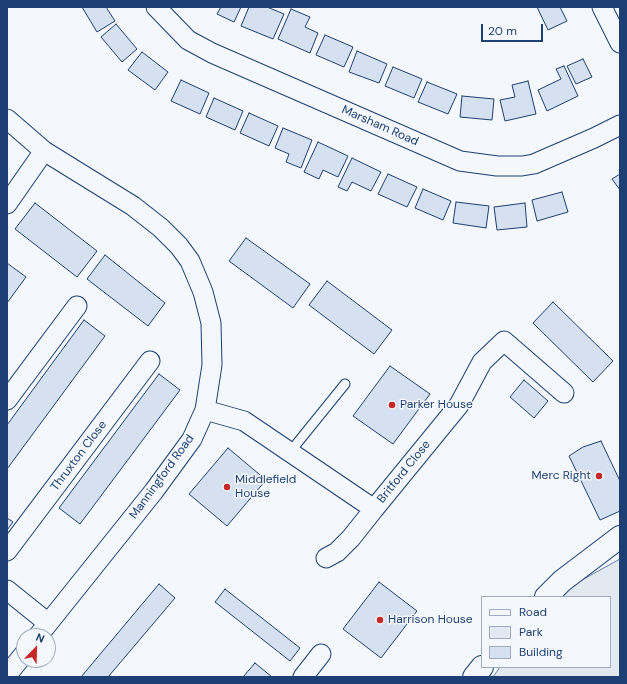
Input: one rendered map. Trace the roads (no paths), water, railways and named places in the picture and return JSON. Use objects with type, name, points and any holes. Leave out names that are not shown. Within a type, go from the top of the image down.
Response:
[{"type":"highway","points":[[547,596],[562,581],[620,537]]},
{"type":"highway","points":[[474,677],[481,668]]},
{"type":"street","name":"Marsham Road","points":[[156,7],[188,40],[212,53],[460,161],[497,166],[522,166],[534,164],[620,125]]},
{"type":"street","points":[[602,7],[620,43]]},
{"type":"street","name":"Manningford Road","points":[[7,119],[44,151],[133,206],[161,228],[179,246],[190,261],[203,292],[211,323],[212,365],[205,410],[192,439],[154,491],[45,628]]},
{"type":"street","points":[[7,204],[44,151]]},
{"type":"street","points":[[7,400],[77,306]]},
{"type":"street","name":"Britford Close","points":[[205,410],[244,421],[374,509],[460,405],[482,362],[504,341],[564,393]]},
{"type":"street","name":"Thruxton Close","points":[[7,551],[150,360]]},
{"type":"street","points":[[326,558],[337,552],[351,538],[374,509]]},
{"type":"street","points":[[7,590],[41,628]]},
{"type":"street","points":[[303,677],[321,654]]},
{"type":"street","points":[[7,675],[16,664]]},
{"type":"lane","points":[[290,452],[345,384]]},
{"type":"place","name":"Parker House","points":[[392,405]]},
{"type":"place","name":"Merc Right","points":[[599,476]]},
{"type":"place","name":"Middlefield House","points":[[227,487]]},
{"type":"place","name":"Harrison House","points":[[380,620]]}]
